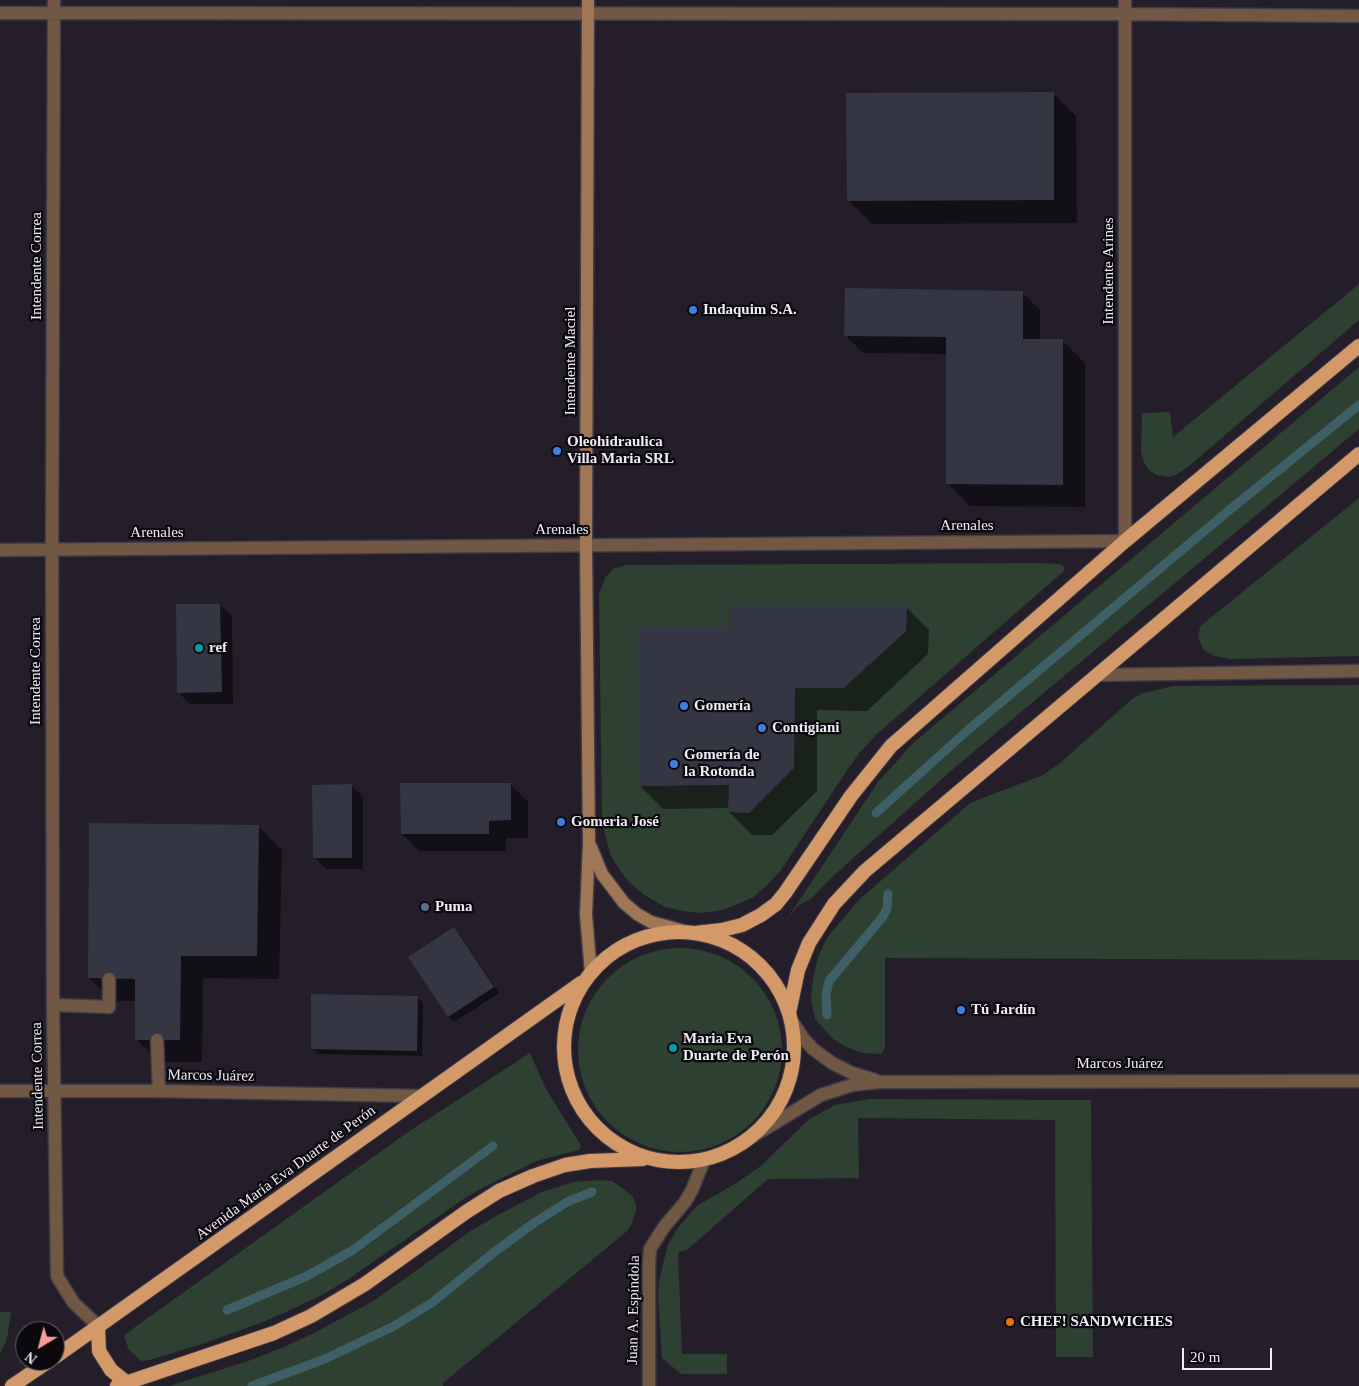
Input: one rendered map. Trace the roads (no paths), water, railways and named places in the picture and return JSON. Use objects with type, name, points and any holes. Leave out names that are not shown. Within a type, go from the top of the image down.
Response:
[{"type":"highway","points":[[650,1159],[631,1152],[613,1142],[585,1113],[574,1095],[564,1056],[565,1036],[568,1016],[588,976],[606,958],[625,946],[645,937],[666,933],[722,930],[742,925],[776,904],[786,893],[863,780],[890,746],[1125,541],[1359,346]]},
{"type":"highway","points":[[790,1017],[798,970],[809,943],[834,904],[865,871],[1359,454]]},
{"type":"highway","points":[[98,1326],[100,1351],[122,1384],[274,1332],[311,1316],[365,1284],[491,1196],[533,1176],[565,1165],[590,1161],[650,1159],[686,1163],[722,1155],[738,1147],[766,1124],[786,1093],[792,1076],[794,1058],[794,1040],[790,1017],[773,980],[761,966],[730,944],[713,937],[692,933]]},
{"type":"highway","name":"Avenida María Eva Duarte de Perón","points":[[65,1350],[337,1158],[420,1096],[536,1016],[588,976]]},
{"type":"highway","points":[[12,1386],[34,1371]]},
{"type":"main road","name":"Intendente Maciel","points":[[588,0],[586,546],[589,842],[586,915],[588,976]]},
{"type":"main road","name":"Intendente Maciel","points":[[589,842],[602,874],[612,890],[624,903],[637,914],[651,922],[692,933]]},
{"type":"street","name":"Intendente Correa","points":[[54,0],[53,1005],[57,1276],[73,1302],[98,1326]]},
{"type":"street","name":"Intendente Arines","points":[[1125,0],[1125,541]]},
{"type":"street","points":[[0,13],[1359,16]]},
{"type":"street","name":"Arenales","points":[[0,550],[1125,541]]},
{"type":"street","points":[[1097,675],[1359,671]]},
{"type":"street","points":[[53,1005],[109,1007],[109,979]]},
{"type":"street","name":"Marcos Juárez","points":[[790,1017],[803,1038],[813,1049],[852,1074],[880,1082]]},
{"type":"street","points":[[157,1040],[159,1091]]},
{"type":"street","name":"Marcos Juárez","points":[[753,1136],[821,1095],[852,1085],[880,1082],[1359,1081]]},
{"type":"street","name":"Marcos Juárez","points":[[0,1091],[159,1091],[420,1096]]},
{"type":"street","name":"Juan A. Espíndola","points":[[650,1386],[648,1264],[650,1249],[692,1190],[704,1160]]},
{"type":"waterway","points":[[876,813],[968,730],[1227,512],[1359,405]]},
{"type":"waterway","points":[[827,1015],[826,995],[829,981],[882,918],[887,909],[888,894]]},
{"type":"waterway","points":[[227,1310],[307,1276],[353,1250],[493,1146]]},
{"type":"waterway","points":[[252,1386],[325,1359],[394,1326],[433,1302],[493,1253],[534,1223],[567,1202],[592,1192]]},
{"type":"place","name":"Indaquim S.A.","points":[[693,310]]},
{"type":"place","name":"Oleohidraulica Villa Maria SRL","points":[[557,451]]},
{"type":"place","name":"ref","points":[[199,648]]},
{"type":"place","name":"Gomería","points":[[684,706]]},
{"type":"place","name":"Contigiani","points":[[762,728]]},
{"type":"place","name":"Gomería de la Rotonda","points":[[674,764]]},
{"type":"place","name":"Gomeria José","points":[[561,822]]},
{"type":"place","name":"Puma","points":[[425,907]]},
{"type":"place","name":"Tú Jardín","points":[[961,1010]]},
{"type":"place","name":"Maria Eva Duarte de Perón","points":[[673,1048]]},
{"type":"place","name":"CHEF! SANDWICHES","points":[[1010,1322]]}]
